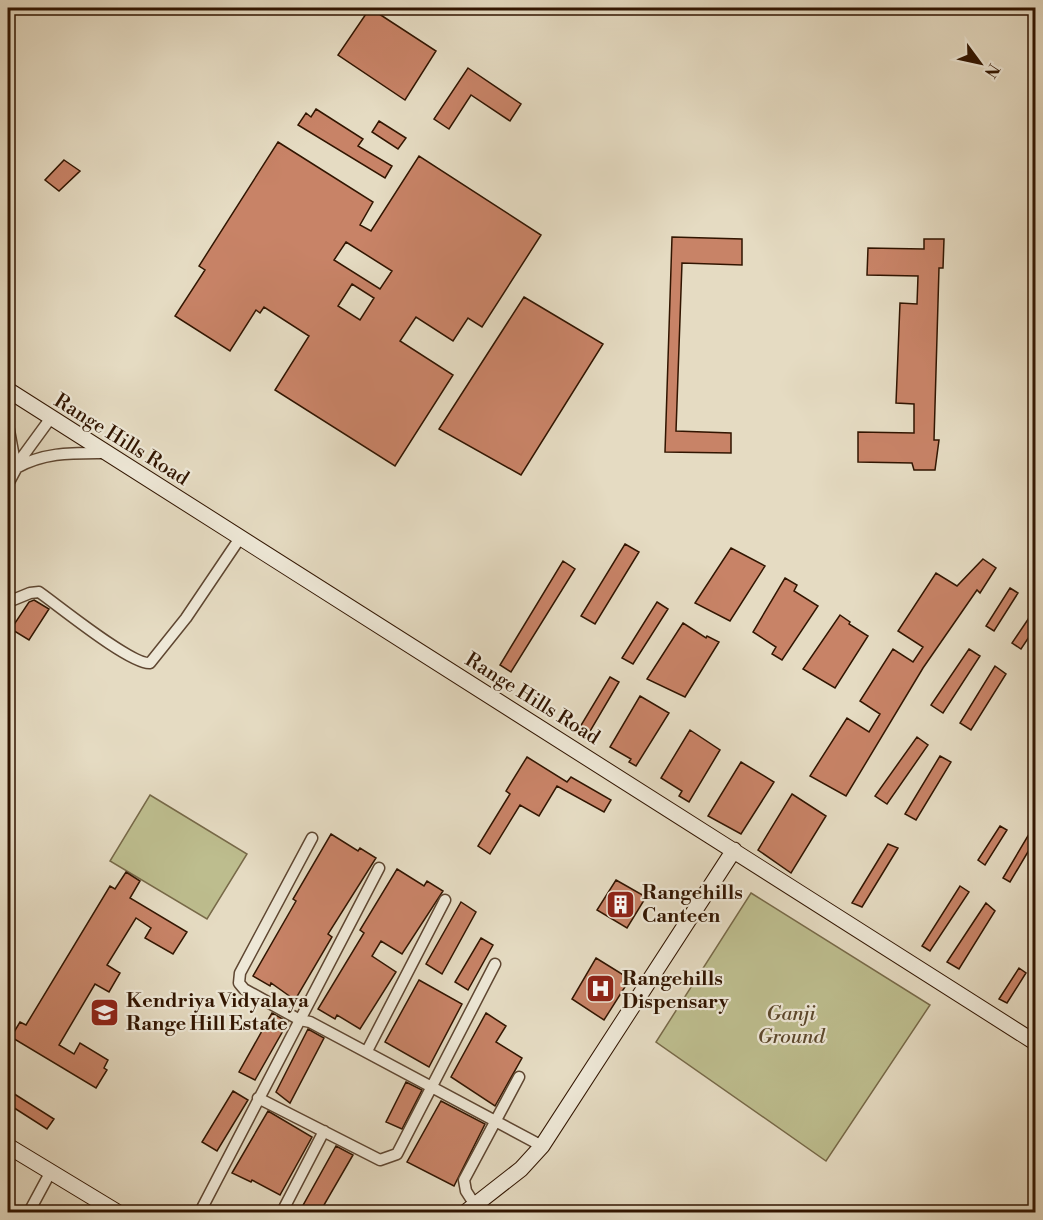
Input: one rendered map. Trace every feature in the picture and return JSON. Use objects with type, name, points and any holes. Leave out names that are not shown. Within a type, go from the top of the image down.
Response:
[{"type":"street","name":"Range Hills Road","points":[[8,390],[50,419],[734,850],[1035,1043]]},
{"type":"street","points":[[8,484],[16,468],[50,419]]},
{"type":"street","points":[[8,424],[16,468]]},
{"type":"street","points":[[16,468],[34,458],[54,453],[104,453]]},
{"type":"street","points":[[8,602],[30,593],[39,592],[115,647],[141,662],[150,663],[186,618],[240,538]]},
{"type":"street","points":[[312,838],[240,974],[239,983],[244,989],[300,1020],[310,1022],[366,1051],[542,1146]]},
{"type":"street","points":[[519,1077],[464,1180],[470,1209],[521,1169],[542,1146],[734,850]]},
{"type":"street","points":[[200,1212],[379,868]]},
{"type":"street","points":[[366,1051],[445,900]]},
{"type":"street","points":[[258,1098],[380,1160],[388,1160],[397,1154],[495,964]]},
{"type":"street","points":[[282,1212],[324,1131]]},
{"type":"street","points":[[8,1146],[117,1212]]},
{"type":"street","points":[[29,1212],[50,1173]]},
{"type":"green space","points":[[150,795],[247,854],[207,919],[110,861]]},
{"type":"green space","name":"Ganji Ground","points":[[751,893],[930,1005],[826,1161],[656,1042]]},
{"type":"building","points":[[370,8],[436,51],[405,100],[338,55]]},
{"type":"building","points":[[468,68],[521,104],[510,121],[471,95],[449,129],[434,119]]},
{"type":"building","points":[[316,109],[363,139],[358,146],[392,166],[385,178],[298,125],[306,113],[311,117]]},
{"type":"building","points":[[379,121],[406,138],[398,149],[372,132]]},
{"type":"building","points":[[278,142],[373,202],[360,225],[371,231],[419,156],[541,235],[482,327],[468,318],[453,341],[416,317],[400,341],[453,375],[395,466],[275,390],[309,336],[264,307],[260,313],[256,310],[230,351],[175,316],[205,270],[199,266]],"holes":[[[346,242],[392,271],[380,289],[334,260]],[[352,284],[374,298],[360,320],[338,306]]]},
{"type":"building","points":[[64,160],[80,171],[59,191],[45,180]]},
{"type":"building","points":[[672,237],[742,239],[742,265],[682,263],[676,431],[731,433],[731,453],[665,452]]},
{"type":"building","points":[[924,239],[944,239],[943,268],[939,268],[934,440],[939,440],[935,470],[914,470],[912,463],[858,462],[858,432],[914,433],[914,404],[896,403],[900,303],[917,304],[918,276],[867,275],[868,248],[924,249]]},
{"type":"building","points":[[524,297],[603,344],[521,475],[439,429]]},
{"type":"building","points":[[625,544],[639,552],[595,624],[581,616]]},
{"type":"building","points":[[731,548],[765,566],[730,621],[695,603]]},
{"type":"building","points":[[983,559],[996,568],[980,593],[977,590],[923,668],[846,796],[810,776],[847,718],[869,732],[880,714],[860,701],[893,649],[913,662],[923,647],[898,631],[936,573],[957,586]]},
{"type":"building","points":[[563,561],[575,569],[511,672],[500,665]]},
{"type":"building","points":[[785,578],[797,585],[794,591],[818,606],[782,660],[772,654],[776,647],[753,632]]},
{"type":"building","points":[[1010,588],[1018,593],[994,631],[986,626]]},
{"type":"building","points":[[34,600],[49,609],[29,640],[11,629],[29,602]]},
{"type":"building","points":[[657,602],[668,609],[633,664],[622,658]]},
{"type":"building","points":[[1035,609],[1035,628],[1021,649],[1012,643]]},
{"type":"building","points":[[840,615],[850,622],[849,624],[868,636],[835,688],[803,669]]},
{"type":"building","points":[[683,623],[706,638],[707,636],[719,642],[685,697],[647,679]]},
{"type":"building","points":[[969,649],[980,656],[943,713],[931,705]]},
{"type":"building","points":[[995,666],[1006,674],[971,730],[960,723]]},
{"type":"building","points":[[610,677],[619,682],[589,733],[580,727]]},
{"type":"building","points":[[640,696],[669,713],[636,766],[629,762],[631,759],[610,747]]},
{"type":"building","points":[[690,730],[720,750],[689,802],[679,796],[682,791],[661,778]]},
{"type":"building","points":[[917,737],[928,745],[887,804],[875,796]]},
{"type":"building","points":[[940,756],[951,762],[916,820],[905,814]]},
{"type":"building","points":[[527,757],[567,782],[571,777],[611,800],[604,812],[557,786],[539,816],[520,805],[490,854],[478,846],[510,794],[506,791]]},
{"type":"building","points":[[741,762],[774,782],[741,834],[708,816]]},
{"type":"building","points":[[792,794],[826,816],[791,873],[758,850]]},
{"type":"building","points":[[1035,824],[1035,840],[1010,882],[1003,878]]},
{"type":"building","points":[[1000,826],[1007,830],[985,865],[978,860]]},
{"type":"building","points":[[331,834],[358,851],[360,848],[376,858],[328,934],[332,937],[295,1000],[271,983],[270,986],[253,976],[296,901],[293,899]]},
{"type":"building","points":[[888,844],[898,848],[862,907],[852,903]]},
{"type":"building","points":[[397,869],[424,886],[427,881],[443,891],[402,954],[381,941],[372,956],[396,972],[360,1029],[337,1015],[335,1019],[318,1009],[364,933],[360,930]]},
{"type":"building","points":[[126,872],[140,881],[130,898],[187,932],[173,954],[145,938],[151,928],[136,918],[107,965],[120,973],[109,992],[95,984],[59,1045],[74,1054],[80,1043],[108,1060],[104,1068],[107,1070],[96,1088],[11,1037],[20,1022],[26,1025],[110,886],[115,889]]},
{"type":"building","name":"Rangehills Canteen","points":[[616,880],[646,897],[627,928],[597,910]]},
{"type":"building","points":[[960,886],[969,892],[930,951],[922,946]]},
{"type":"building","points":[[461,902],[476,912],[442,974],[426,964]]},
{"type":"building","points":[[986,903],[995,911],[959,969],[947,962]]},
{"type":"building","points":[[481,938],[493,945],[468,990],[455,982]]},
{"type":"building","name":"Rangehills Dispensary","points":[[596,958],[630,979],[604,1020],[572,999]]},
{"type":"building","points":[[1019,968],[1026,973],[1007,1003],[999,999]]},
{"type":"building","points":[[419,980],[462,1004],[429,1067],[385,1042]]},
{"type":"building","points":[[272,1013],[288,1022],[255,1080],[239,1072]]},
{"type":"building","points":[[486,1013],[506,1026],[496,1042],[522,1058],[495,1106],[451,1077]]},
{"type":"building","points":[[308,1029],[324,1038],[290,1103],[276,1092]]},
{"type":"building","points":[[406,1082],[422,1090],[402,1129],[386,1122]]},
{"type":"building","points":[[8,1090],[54,1119],[47,1129],[8,1104]]},
{"type":"building","points":[[233,1091],[248,1100],[217,1151],[202,1142]]},
{"type":"building","points":[[441,1101],[485,1124],[454,1186],[407,1162]]},
{"type":"building","points":[[268,1111],[312,1137],[280,1195],[252,1180],[251,1182],[232,1173]]},
{"type":"building","points":[[336,1146],[353,1155],[320,1212],[301,1209]]},
{"type":"place","name":"Rangehills Canteen","points":[[621,904]]},
{"type":"place","name":"Rangehills Dispensary","points":[[601,989]]},
{"type":"place","name":"Kendriya Vidyalaya Range Hill Estate","points":[[105,1012]]}]
